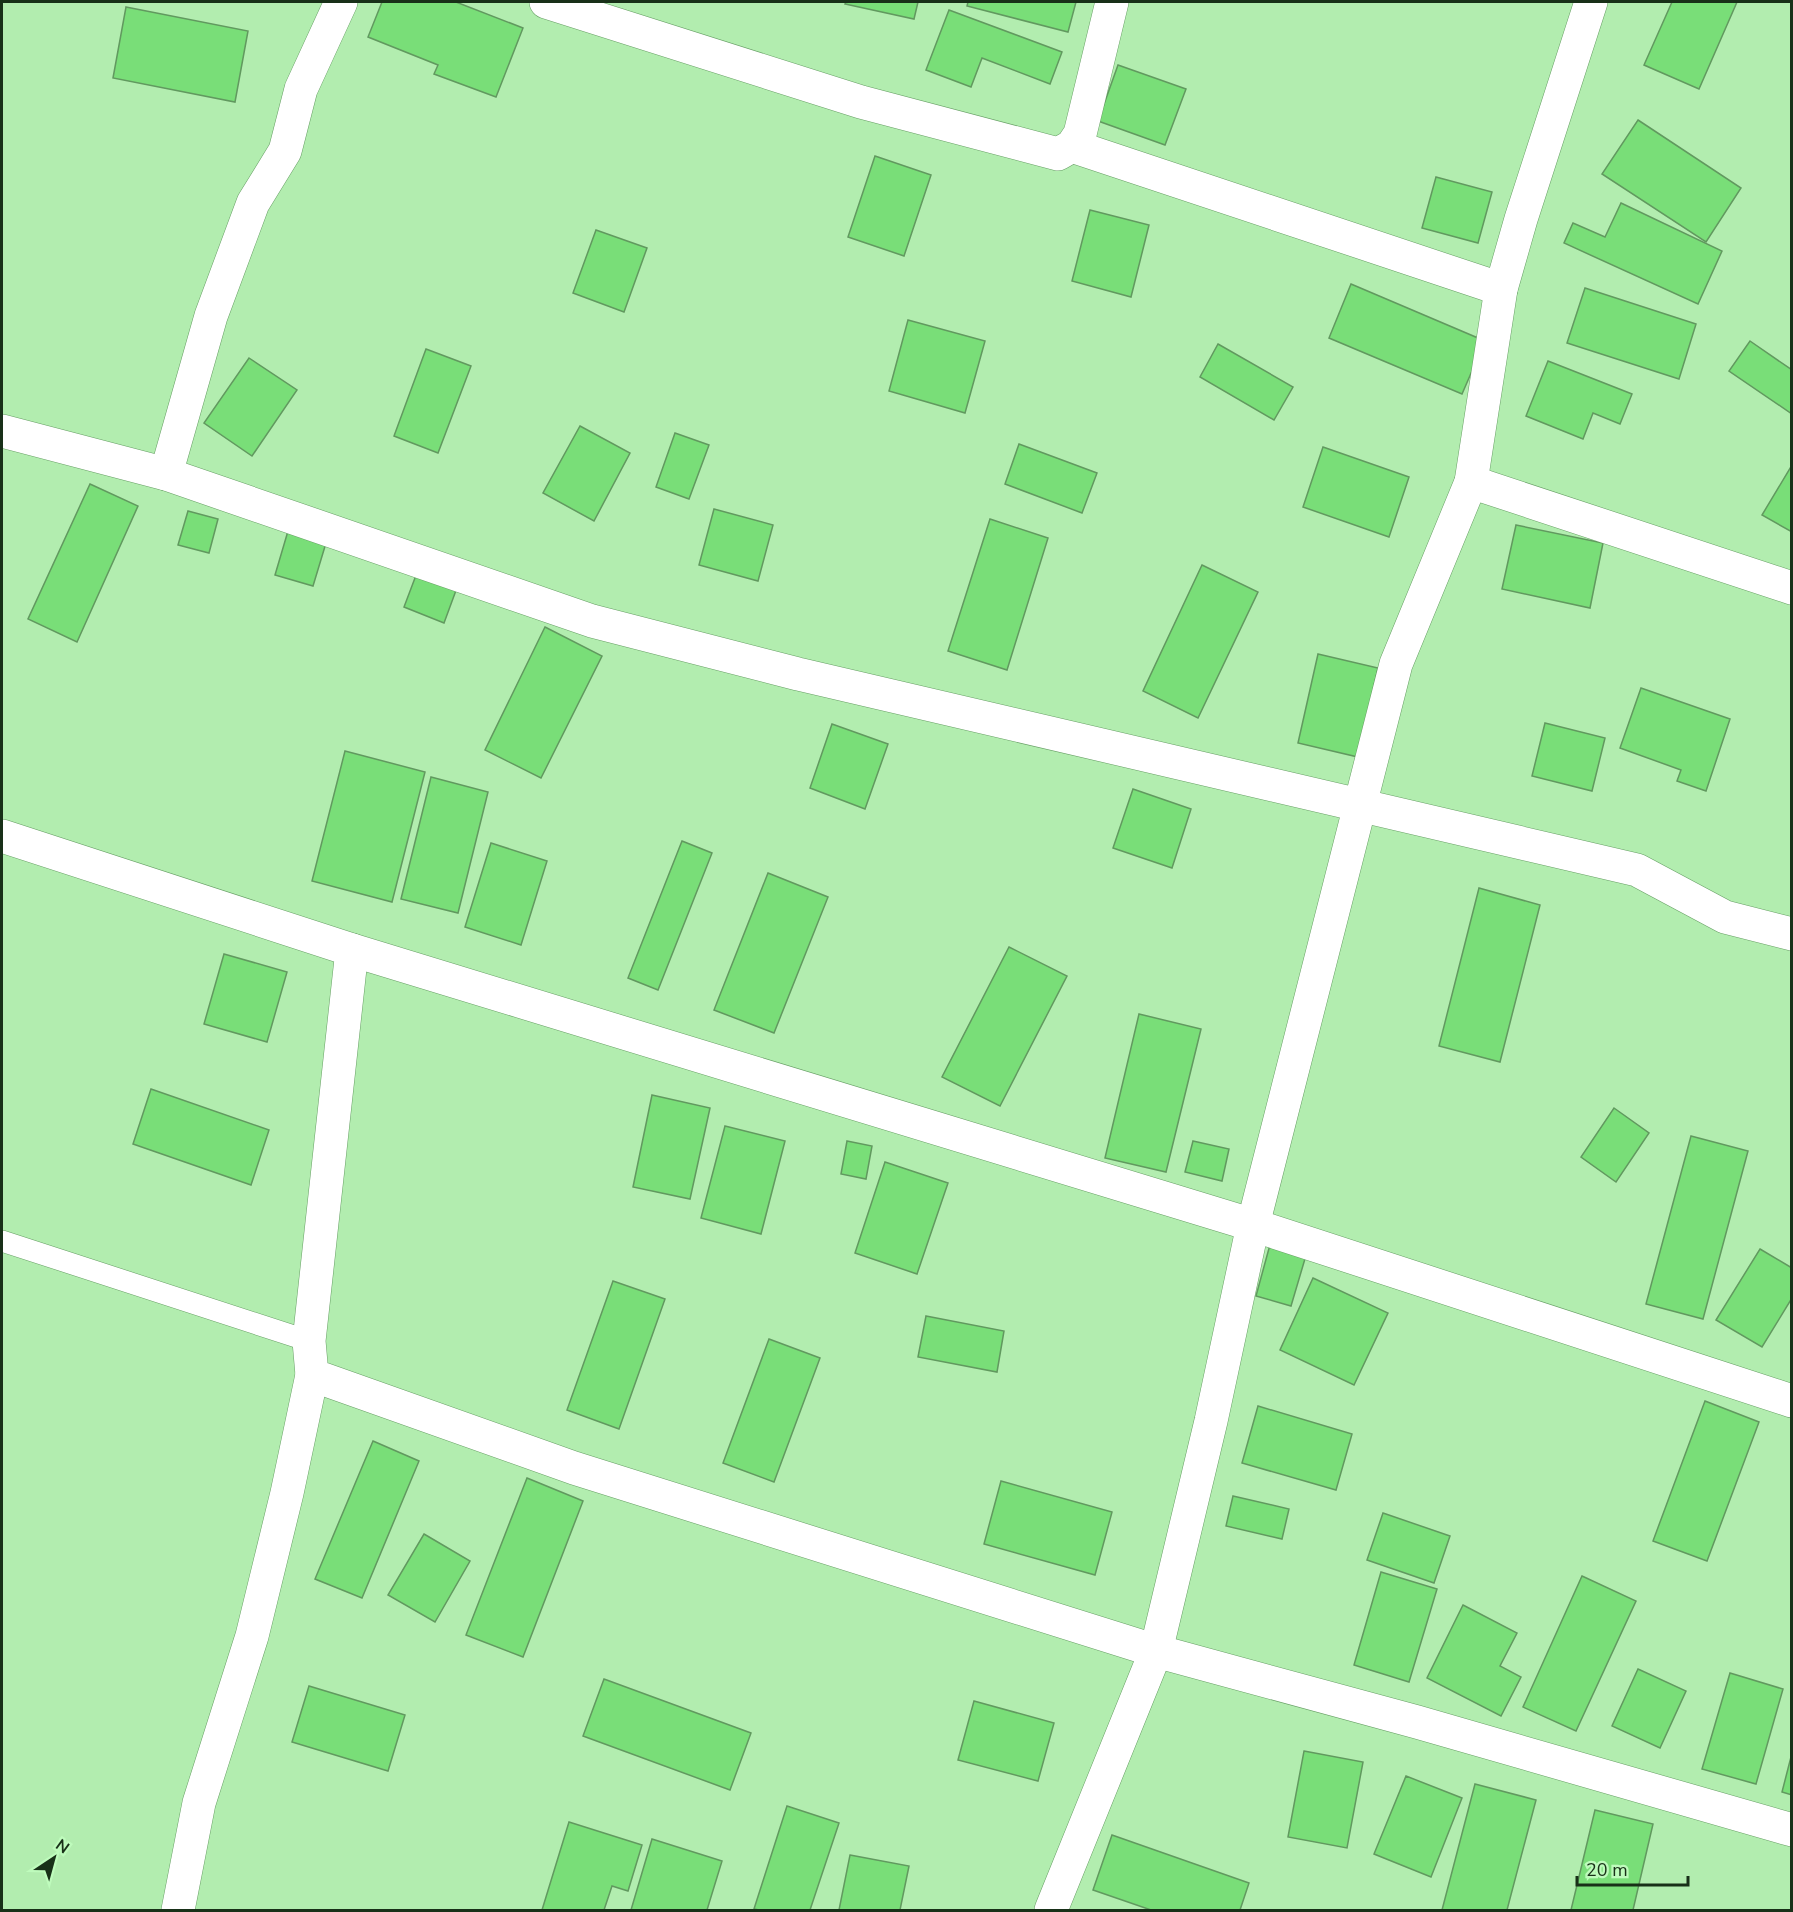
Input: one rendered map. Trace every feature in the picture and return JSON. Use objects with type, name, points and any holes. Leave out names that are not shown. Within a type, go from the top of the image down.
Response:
[{"type":"street","points":[[166,474],[211,316],[253,203],[285,151],[301,88],[341,2]]},
{"type":"street","points":[[546,2],[861,102],[1058,154],[1072,146],[1080,134],[1112,2]]},
{"type":"street","points":[[1051,1911],[1156,1651],[1253,1225],[1396,664],[1471,482],[1501,289],[1521,219],[1591,2]]},
{"type":"street","points":[[1072,146],[1501,289]]},
{"type":"street","points":[[2,431],[166,474],[592,621],[798,674],[1637,870],[1725,917],[1791,934]]},
{"type":"street","points":[[1471,482],[1791,588]]},
{"type":"street","points":[[2,836],[352,950],[1253,1225],[1791,1401]]},
{"type":"street","points":[[178,1911],[199,1803],[252,1636],[287,1493],[312,1375],[309,1341],[352,950]]},
{"type":"street","points":[[312,1375],[574,1468],[1156,1651],[1417,1722],[1791,1830]]},
{"type":"lane","points":[[2,1241],[309,1341]]},
{"type":"building","points":[[382,2],[456,2],[523,28],[496,97],[434,74],[438,65],[368,37]]},
{"type":"building","points":[[846,2],[918,2],[914,19],[845,4]]},
{"type":"building","points":[[968,2],[1076,2],[1068,32],[967,6]]},
{"type":"building","points":[[1672,2],[1737,2],[1699,89],[1644,65]]},
{"type":"building","points":[[126,7],[248,31],[235,102],[113,78]]},
{"type":"building","points":[[949,10],[1062,52],[1050,84],[982,58],[971,87],[926,70]]},
{"type":"building","points":[[1118,65],[1186,89],[1165,145],[1098,121]]},
{"type":"building","points":[[1638,120],[1741,188],[1706,242],[1602,174]]},
{"type":"building","points":[[875,156],[931,175],[904,256],[848,237]]},
{"type":"building","points":[[1436,177],[1492,192],[1478,243],[1422,228]]},
{"type":"building","points":[[1621,203],[1722,251],[1698,304],[1564,243],[1573,223],[1605,237]]},
{"type":"building","points":[[1090,210],[1149,225],[1131,297],[1072,281]]},
{"type":"building","points":[[596,230],[647,248],[624,312],[573,293]]},
{"type":"building","points":[[1351,284],[1485,341],[1462,394],[1329,338]]},
{"type":"building","points":[[1585,288],[1696,324],[1679,379],[1567,343]]},
{"type":"building","points":[[908,320],[985,341],[965,413],[889,391]]},
{"type":"building","points":[[1750,341],[1792,370],[1792,414],[1729,371]]},
{"type":"building","points":[[1218,344],[1293,387],[1274,420],[1200,377]]},
{"type":"building","points":[[426,349],[471,366],[438,453],[394,436]]},
{"type":"building","points":[[249,358],[297,390],[252,456],[204,423]]},
{"type":"building","points":[[1548,361],[1632,394],[1620,424],[1593,413],[1583,439],[1526,416]]},
{"type":"building","points":[[580,426],[630,453],[594,521],[543,493]]},
{"type":"building","points":[[675,433],[709,445],[689,499],[656,487]]},
{"type":"building","points":[[1019,444],[1097,473],[1082,513],[1005,484]]},
{"type":"building","points":[[1323,447],[1409,477],[1389,537],[1303,507]]},
{"type":"building","points":[[1792,465],[1792,532],[1762,515]]},
{"type":"building","points":[[90,484],[138,506],[77,642],[28,619]]},
{"type":"building","points":[[714,509],[773,525],[758,581],[699,565]]},
{"type":"building","points":[[188,511],[218,519],[209,553],[178,545]]},
{"type":"building","points":[[990,519],[1048,538],[1007,670],[948,651]]},
{"type":"building","points":[[1516,525],[1603,543],[1590,608],[1502,589]]},
{"type":"building","points":[[288,531],[326,543],[313,586],[275,575]]},
{"type":"building","points":[[1202,565],[1258,592],[1198,718],[1143,691]]},
{"type":"building","points":[[418,570],[458,585],[444,623],[404,607]]},
{"type":"building","points":[[545,627],[602,656],[541,778],[485,750]]},
{"type":"building","points":[[1318,654],[1378,668],[1358,757],[1298,743]]},
{"type":"building","points":[[1641,688],[1730,719],[1706,791],[1677,781],[1681,770],[1620,748]]},
{"type":"building","points":[[1545,723],[1605,738],[1592,791],[1532,776]]},
{"type":"building","points":[[832,724],[888,744],[865,809],[810,788]]},
{"type":"building","points":[[345,751],[425,772],[392,902],[312,881]]},
{"type":"building","points":[[431,777],[488,792],[458,913],[401,899]]},
{"type":"building","points":[[1133,789],[1191,809],[1172,868],[1113,848]]},
{"type":"building","points":[[682,841],[712,853],[658,990],[628,978]]},
{"type":"building","points":[[491,843],[547,861],[521,945],[465,927]]},
{"type":"building","points":[[768,873],[828,897],[774,1033],[714,1010]]},
{"type":"building","points":[[1479,888],[1540,905],[1500,1062],[1439,1046]]},
{"type":"building","points":[[1009,947],[1067,976],[1000,1106],[942,1077]]},
{"type":"building","points":[[224,954],[287,972],[267,1042],[204,1024]]},
{"type":"building","points":[[1139,1014],[1201,1029],[1166,1172],[1105,1158]]},
{"type":"building","points":[[151,1089],[269,1130],[251,1185],[133,1144]]},
{"type":"building","points":[[652,1095],[710,1108],[690,1199],[633,1187]]},
{"type":"building","points":[[1614,1108],[1649,1133],[1616,1182],[1581,1157]]},
{"type":"building","points":[[725,1126],[785,1141],[761,1234],[701,1218]]},
{"type":"building","points":[[1691,1136],[1748,1151],[1703,1319],[1646,1304]]},
{"type":"building","points":[[847,1141],[872,1146],[866,1179],[841,1174]]},
{"type":"building","points":[[1193,1141],[1229,1149],[1222,1181],[1185,1172]]},
{"type":"building","points":[[885,1162],[948,1183],[917,1274],[855,1253]]},
{"type":"building","points":[[1271,1241],[1307,1252],[1291,1306],[1256,1296]]},
{"type":"building","points":[[1760,1249],[1792,1268],[1792,1298],[1762,1347],[1716,1320]]},
{"type":"building","points":[[1313,1278],[1388,1313],[1354,1385],[1280,1350]]},
{"type":"building","points":[[613,1281],[665,1299],[619,1429],[567,1410]]},
{"type":"building","points":[[926,1316],[1004,1331],[997,1372],[918,1357]]},
{"type":"building","points":[[769,1339],[820,1358],[774,1482],[723,1463]]},
{"type":"building","points":[[1705,1401],[1759,1422],[1707,1561],[1653,1541]]},
{"type":"building","points":[[1258,1406],[1352,1434],[1336,1490],[1242,1463]]},
{"type":"building","points":[[373,1441],[419,1461],[362,1598],[315,1579]]},
{"type":"building","points":[[527,1478],[583,1501],[523,1657],[466,1635]]},
{"type":"building","points":[[1001,1481],[1112,1512],[1095,1575],[984,1544]]},
{"type":"building","points":[[1233,1496],[1289,1509],[1282,1539],[1226,1526]]},
{"type":"building","points":[[1383,1513],[1450,1536],[1434,1583],[1367,1560]]},
{"type":"building","points":[[424,1534],[470,1561],[435,1622],[388,1595]]},
{"type":"building","points":[[1381,1572],[1437,1589],[1409,1682],[1354,1665]]},
{"type":"building","points":[[1582,1576],[1636,1601],[1576,1731],[1523,1707]]},
{"type":"building","points":[[1463,1605],[1517,1633],[1500,1666],[1521,1677],[1501,1716],[1427,1678]]},
{"type":"building","points":[[1638,1669],[1686,1691],[1660,1748],[1612,1726]]},
{"type":"building","points":[[1730,1673],[1783,1689],[1756,1784],[1702,1769]]},
{"type":"building","points":[[604,1679],[751,1733],[730,1790],[583,1736]]},
{"type":"building","points":[[309,1686],[405,1715],[388,1771],[292,1742]]},
{"type":"building","points":[[974,1701],[1054,1723],[1038,1781],[958,1760]]},
{"type":"building","points":[[1304,1751],[1363,1762],[1347,1848],[1288,1837]]},
{"type":"building","points":[[1792,1753],[1792,1795],[1782,1792]]},
{"type":"building","points":[[1406,1776],[1462,1798],[1431,1877],[1374,1854]]},
{"type":"building","points":[[1475,1784],[1536,1800],[1507,1910],[1442,1910]]},
{"type":"building","points":[[787,1806],[839,1823],[810,1910],[754,1909]]},
{"type":"building","points":[[1595,1810],[1653,1824],[1633,1910],[1571,1910]]},
{"type":"building","points":[[569,1822],[642,1845],[628,1891],[612,1886],[604,1910],[542,1910]]},
{"type":"building","points":[[1112,1835],[1249,1883],[1240,1910],[1151,1910],[1093,1890]]},
{"type":"building","points":[[652,1839],[722,1861],[707,1910],[631,1910]]},
{"type":"building","points":[[850,1855],[909,1866],[900,1910],[839,1910]]}]
